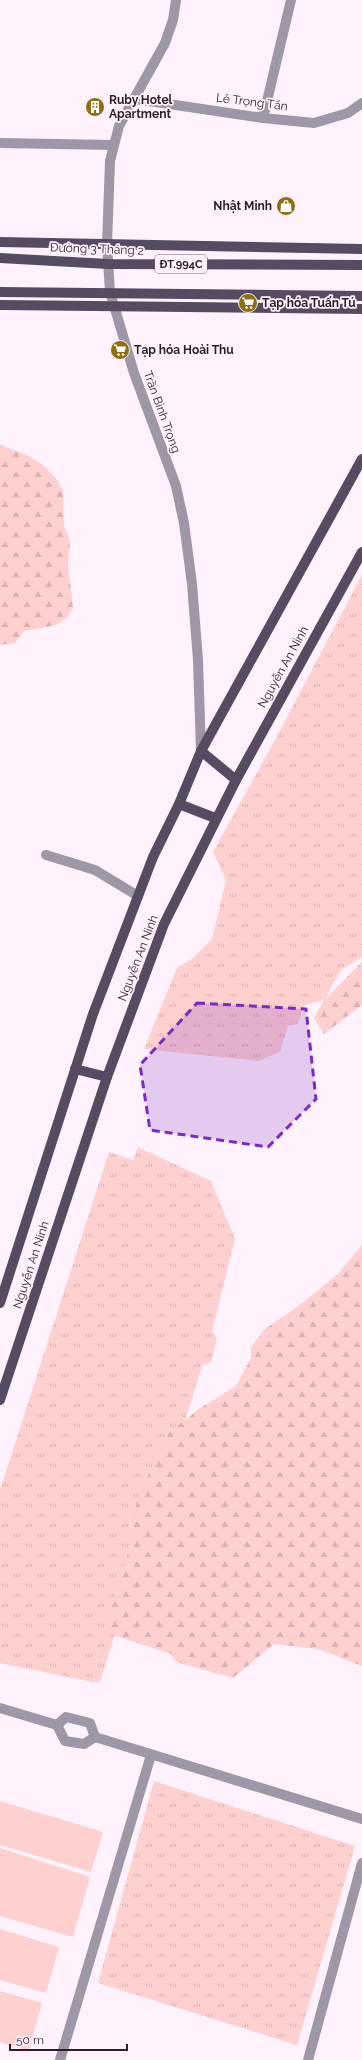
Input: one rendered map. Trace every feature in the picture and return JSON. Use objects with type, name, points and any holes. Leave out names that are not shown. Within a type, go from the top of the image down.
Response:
[{"type":"main road","name":"Đường 3 Tháng 2","points":[[0,242],[362,249]]},
{"type":"main road","name":"Đường 3 Tháng 2","points":[[0,258],[108,264],[362,265]]},
{"type":"main road","points":[[0,292],[110,292],[362,296]]},
{"type":"main road","points":[[0,305],[362,309]]},
{"type":"main road","name":"Nguyễn An Ninh","points":[[0,1303],[93,1014],[153,857],[180,804],[201,751],[362,459]]},
{"type":"main road","name":"Nguyễn An Ninh","points":[[0,1400],[107,1077],[164,924],[215,818],[362,552]]},
{"type":"main road","points":[[201,751],[236,780]]},
{"type":"main road","points":[[180,804],[215,818]]},
{"type":"main road","points":[[75,1069],[107,1077]]},
{"type":"street","name":"Trần Bình Trọng","points":[[176,0],[173,20],[165,43],[119,126],[110,161],[107,245],[110,292],[134,373],[176,486],[184,523],[192,584],[198,660],[201,751]]},
{"type":"street","points":[[263,118],[291,0]]},
{"type":"street","name":"Lê Trọng Tấn","points":[[135,99],[263,118],[314,123],[348,113],[362,103]]},
{"type":"street","points":[[0,144],[114,145]]},
{"type":"street","points":[[46,855],[95,870],[138,896]]},
{"type":"street","points":[[0,1708],[57,1725],[65,1741],[84,1744],[94,1737]]},
{"type":"street","points":[[57,1725],[66,1717],[90,1723],[94,1737]]},
{"type":"street","points":[[94,1737],[362,1819]]},
{"type":"street","points":[[60,2060],[151,1754]]},
{"type":"street","points":[[308,2060],[362,1863]]},
{"type":"highlighted area","points":[[197,1003],[306,1009],[316,1099],[268,1147],[150,1130],[140,1065]]},
{"type":"green space","points":[[0,445],[27,455],[43,465],[55,477],[63,490],[64,526],[70,541],[68,565],[73,608],[67,618],[56,625],[24,631],[15,643],[0,645]]},
{"type":"green space","points":[[362,575],[362,957],[341,970],[324,1000],[304,1005],[298,1024],[288,1026],[280,1052],[258,1061],[144,1049],[177,968],[192,959],[212,939],[226,880],[213,852],[276,738]]},
{"type":"green space","points":[[362,962],[362,1005],[324,1034],[314,1018],[324,1000]]},
{"type":"green space","points":[[138,1147],[211,1181],[235,1239],[212,1331],[217,1339],[211,1362],[202,1366],[185,1421],[192,1430],[125,1631],[114,1637],[100,1682],[92,1682],[0,1663],[0,1490],[109,1152],[133,1160]]},
{"type":"green space","points":[[362,1245],[362,1666],[318,1649],[274,1644],[233,1678],[176,1662],[171,1654],[104,1632],[127,1557],[137,1500],[159,1451],[172,1428],[185,1421],[197,1410],[236,1386],[251,1358],[251,1347],[266,1328],[297,1307],[338,1274]]},
{"type":"green space","points":[[154,1781],[355,1846],[297,2045],[98,1983]]},
{"type":"green space","points":[[0,1801],[103,1832],[91,1872],[0,1845]]},
{"type":"green space","points":[[0,1848],[90,1877],[73,1937],[0,1916]]},
{"type":"green space","points":[[0,1929],[59,1947],[46,1993],[0,1980]]},
{"type":"green space","points":[[0,1991],[42,2003],[29,2051],[0,2042]]},
{"type":"place","name":"Ruby Hotel Apartment","points":[[95,107]]},
{"type":"place","name":"Nhật Minh","points":[[286,206]]},
{"type":"place","name":"Tạp hóa Tuấn Tú","points":[[248,303]]},
{"type":"place","name":"Tạp hóa Hoài Thu","points":[[120,350]]}]
